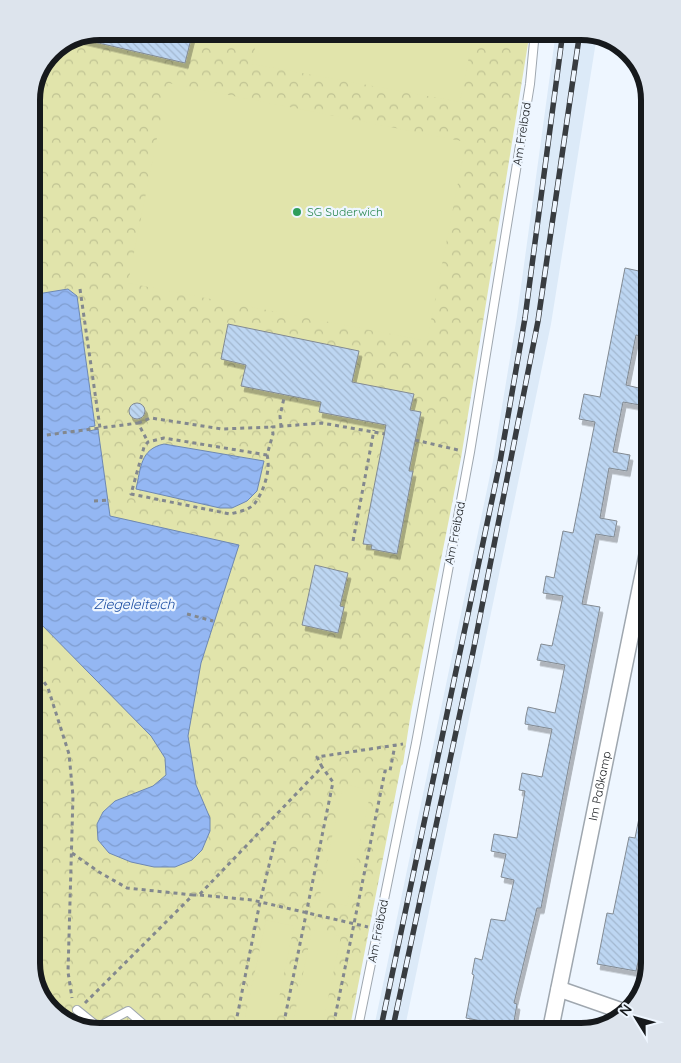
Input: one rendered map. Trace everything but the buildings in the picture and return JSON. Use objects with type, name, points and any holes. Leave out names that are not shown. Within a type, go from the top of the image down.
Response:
[{"type":"street","name":"Im Paßkamp","points":[[552,1023],[641,585]]},
{"type":"street","points":[[559,990],[611,1007]]},
{"type":"lane","name":"Am Freibad","points":[[359,1023],[416,743],[470,452],[530,84],[534,40]]},
{"type":"lane","points":[[77,1010],[93,1023]]},
{"type":"lane","points":[[106,1023],[128,1011],[142,1023]]},
{"type":"path","points":[[80,289],[100,428]]},
{"type":"path","points":[[282,427],[280,416],[284,398]]},
{"type":"path","points":[[40,436],[138,423],[151,418],[222,428],[282,427],[297,423],[322,423],[374,430],[385,434]]},
{"type":"path","points":[[138,423],[148,442]]},
{"type":"path","points":[[267,455],[164,438],[148,442],[140,458],[131,494],[230,514],[254,504],[266,481],[270,463],[267,455],[273,434],[272,427]]},
{"type":"path","points":[[353,541],[374,430]]},
{"type":"path","points":[[415,440],[470,452]]},
{"type":"path","points":[[94,501],[110,500]]},
{"type":"path","points":[[187,614],[213,621]]},
{"type":"path","points":[[40,676],[48,688],[69,754],[73,796],[68,972],[70,992],[77,1010],[193,895]]},
{"type":"path","points":[[284,1023],[333,782],[317,757],[416,743]]},
{"type":"path","points":[[334,1023],[385,770],[390,771],[395,745]]},
{"type":"path","points":[[199,895],[322,767]]},
{"type":"path","points":[[236,1023],[260,902],[275,841]]},
{"type":"path","points":[[72,853],[99,872],[127,888],[260,902],[378,929]]},
{"type":"shaded area","points":[[555,40],[593,41],[596,42],[551,324],[406,1023],[375,1023],[493,461],[517,316]]},
{"type":"green space","points":[[100,40],[529,40],[461,458],[411,712],[403,764],[401,766],[351,1023],[96,1023],[81,1020],[67,1013],[50,996],[42,978],[40,963],[40,96],[46,74],[52,64],[70,48],[88,41]]},
{"type":"green space","points":[[256,40],[472,40],[460,102],[252,64]]},
{"type":"green space","name":"SG Suderwich","points":[[168,83],[466,142],[427,341],[128,283]]},
{"type":"green space","points":[[343,784],[371,790],[347,906],[319,900]]},
{"type":"green space","points":[[266,920],[294,926],[274,1023],[244,1023]]},
{"type":"green space","points":[[312,930],[341,936],[323,1023],[293,1023]]},
{"type":"water","name":"Ziegeleiteich","points":[[68,289],[77,296],[95,426],[89,427],[89,431],[98,429],[110,516],[239,545],[201,663],[188,736],[196,785],[210,818],[210,831],[202,850],[192,860],[175,867],[154,867],[131,862],[109,853],[98,840],[97,824],[103,812],[115,801],[153,786],[166,775],[165,758],[151,736],[40,623],[40,294]]},
{"type":"water","points":[[164,444],[264,461],[257,491],[247,501],[232,508],[220,508],[136,489],[146,455],[150,450]]},
{"type":"railway","points":[[382,1023],[500,462],[525,318],[562,40]]},
{"type":"railway","points":[[394,1023],[473,652],[538,321],[579,40]]},
{"type":"place","name":"SG Suderwich","points":[[297,212]]}]
